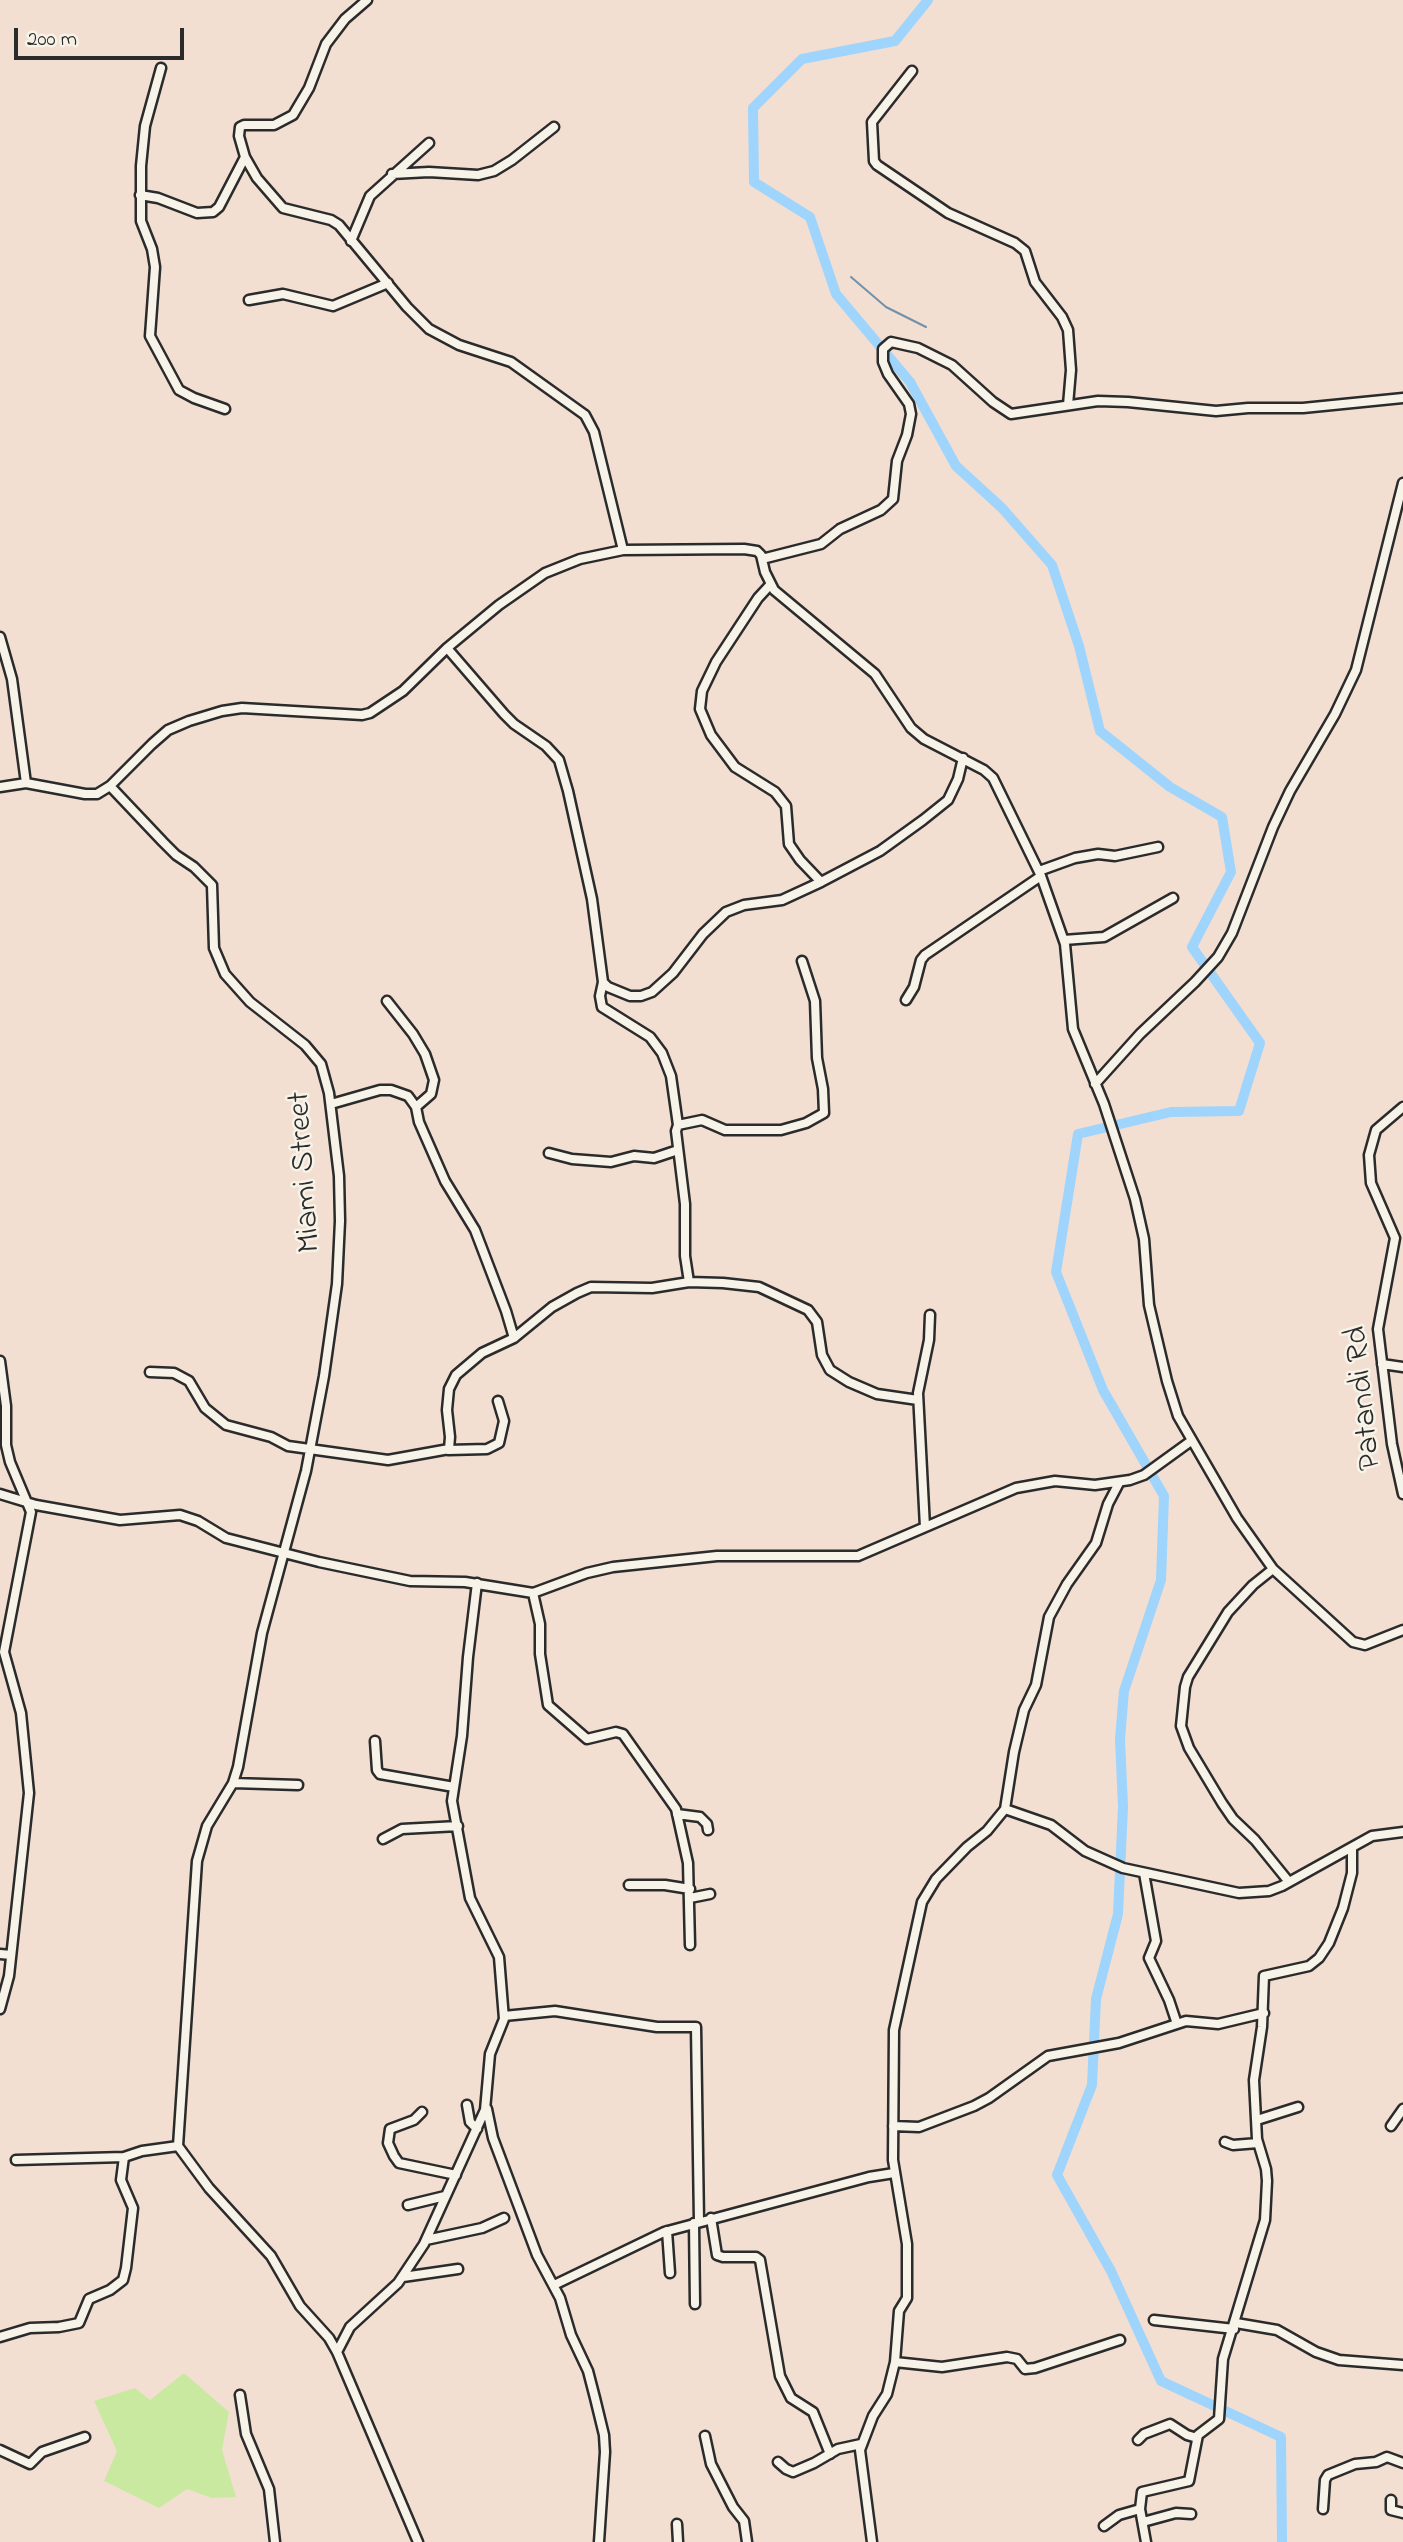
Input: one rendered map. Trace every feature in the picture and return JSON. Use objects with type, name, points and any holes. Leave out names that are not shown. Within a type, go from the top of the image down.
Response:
[{"type":"street","points":[[367,0],[345,19],[326,44],[309,88],[293,115],[274,125],[240,127],[238,131],[245,157],[257,178],[284,208],[331,220],[339,225],[429,330],[459,345],[511,362],[585,415],[594,432],[623,550]]},
{"type":"street","points":[[161,68],[144,133],[140,195],[141,221],[154,257],[152,341],[179,390],[225,409]]},
{"type":"street","points":[[912,71],[872,122],[874,161],[877,166],[948,213],[1015,243],[1025,251],[1035,282],[1055,307],[1068,330],[1068,405]]},
{"type":"street","points":[[392,174],[429,172],[478,175],[494,171],[554,127]]},
{"type":"street","points":[[351,241],[365,203],[376,189],[429,143]]},
{"type":"street","points":[[140,195],[158,198],[197,213],[213,212],[219,207],[245,157]]},
{"type":"street","points":[[249,300],[283,294],[333,306],[388,284]]},
{"type":"street","points":[[762,559],[821,544],[840,529],[881,510],[893,499],[897,461],[907,435],[911,414],[909,404],[892,381],[883,362],[882,352],[890,343],[912,346],[951,365],[1011,414],[1118,401],[1216,411],[1303,408],[1403,398]]},
{"type":"street","points":[[1095,1084],[1139,1034],[1210,965],[1232,933],[1273,827],[1356,670],[1403,483]]},
{"type":"street","points":[[0,787],[26,783],[92,795],[110,786],[169,730],[222,711],[242,708],[366,714],[403,691],[447,648],[499,606],[545,573],[580,559],[623,550],[757,551],[770,584],[779,596],[875,674],[911,728],[925,739],[963,758],[993,778],[1040,873],[1064,940],[1073,1029],[1113,1130],[1135,1199],[1143,1239],[1149,1305],[1178,1416],[1237,1518],[1273,1569],[1353,1642],[1365,1645],[1403,1630]]},
{"type":"street","points":[[770,584],[713,668],[701,695],[700,709],[707,728],[735,767],[775,792],[786,806],[789,844],[821,882]]},
{"type":"street","points":[[0,637],[14,691],[26,783]]},
{"type":"street","points":[[447,648],[503,714],[546,746],[559,760],[592,899],[603,982],[600,996],[602,1007],[650,1037],[663,1053],[671,1076],[685,1204],[685,1256],[689,1282]]},
{"type":"street","points":[[603,982],[608,987],[630,996],[647,995],[673,974],[704,934],[726,912],[744,905],[782,900],[821,882],[880,850],[944,804],[952,794],[963,758]]},
{"type":"street","name":"Miami Street","points":[[110,786],[169,849],[209,881],[213,889],[214,948],[225,974],[250,1002],[317,1057],[326,1074],[339,1176],[337,1284],[324,1376],[303,1485],[262,1633],[243,1747],[233,1783],[208,1826],[197,1861],[178,2146]]},
{"type":"street","points":[[906,1000],[914,987],[921,960],[926,955],[1040,873],[1075,858],[1098,854],[1115,856],[1158,847]]},
{"type":"street","points":[[1064,940],[1104,937],[1173,898]]},
{"type":"street","points":[[678,1125],[702,1120],[725,1130],[781,1130],[822,1115],[825,1108],[817,1058],[815,1001],[802,961]]},
{"type":"street","points":[[387,1001],[419,1044],[434,1080],[431,1094],[416,1107]]},
{"type":"street","points":[[331,1104],[358,1095],[391,1090],[408,1096],[416,1107],[419,1122],[439,1168],[475,1230],[514,1338]]},
{"type":"street","name":"Patandi Rd","points":[[1403,1107],[1376,1129],[1369,1155],[1371,1183],[1399,1247],[1378,1329],[1392,1444],[1403,1494]]},
{"type":"street","points":[[549,1153],[572,1159],[611,1162],[634,1156],[654,1158],[678,1150]]},
{"type":"street","points":[[448,1450],[450,1437],[447,1410],[452,1382],[456,1375],[482,1353],[514,1338],[552,1307],[585,1289],[652,1288],[689,1282],[759,1287],[808,1310],[817,1322],[822,1355],[830,1370],[877,1394],[918,1400]]},
{"type":"street","points":[[925,1527],[918,1400],[929,1340],[930,1315]]},
{"type":"street","points":[[0,1361],[6,1406],[6,1445],[10,1462],[29,1503],[30,1518],[4,1652],[21,1713],[28,1779],[28,1813],[7,1987],[0,2009]]},
{"type":"street","points":[[1382,1364],[1403,1367]]},
{"type":"street","points":[[150,1372],[174,1373],[189,1381],[205,1408],[226,1425],[271,1437],[288,1446],[382,1460],[448,1450],[487,1449],[499,1443],[504,1421],[498,1401]]},
{"type":"street","points":[[0,1493],[29,1503],[120,1520],[180,1515],[198,1521],[226,1538],[283,1554],[410,1581],[477,1583],[533,1593],[587,1573],[613,1567],[717,1556],[858,1556],[1016,1488],[1055,1481],[1095,1485],[1119,1483],[1144,1475],[1191,1441]]},
{"type":"street","points":[[872,2542],[859,2460],[861,2444],[873,2416],[886,2399],[895,2362],[899,2311],[907,2298],[908,2255],[894,2173],[894,2030],[922,1902],[936,1879],[987,1831],[1005,1809],[1014,1752],[1024,1710],[1036,1685],[1049,1618],[1067,1584],[1096,1544],[1108,1504],[1119,1483]]},
{"type":"street","points":[[1273,1569],[1253,1585],[1228,1612],[1188,1677],[1181,1726],[1194,1757],[1233,1819],[1255,1840],[1289,1882]]},
{"type":"street","points":[[337,2352],[350,2328],[403,2277],[426,2240],[486,2104],[490,2054],[504,2016],[499,1957],[470,1898],[453,1806],[477,1583]]},
{"type":"street","points":[[533,1593],[540,1624],[540,1654],[548,1705],[587,1739],[616,1732],[623,1734],[668,1795],[677,1814],[688,1863],[690,1945]]},
{"type":"street","points":[[375,1741],[377,1770],[380,1774],[454,1787]]},
{"type":"street","points":[[233,1783],[298,1785]]},
{"type":"street","points":[[1005,1809],[1047,1823],[1085,1851],[1115,1866],[1239,1893],[1269,1891],[1372,1836],[1403,1832]]},
{"type":"street","points":[[677,1814],[699,1817],[707,1824],[708,1830]]},
{"type":"street","points":[[383,1839],[401,1829],[458,1826]]},
{"type":"street","points":[[1146,2542],[1140,2509],[1143,2491],[1189,2481],[1197,2438],[1217,2421],[1220,2415],[1223,2359],[1235,2326],[1255,2245],[1265,2220],[1267,2181],[1258,2143],[1254,2080],[1264,2013],[1265,1975],[1312,1965],[1320,1958],[1343,1908],[1351,1879],[1352,1848]]},
{"type":"street","points":[[1144,1872],[1156,1941],[1149,1958],[1177,2024]]},
{"type":"street","points":[[629,1885],[665,1885],[690,1894],[710,1894]]},
{"type":"street","points":[[0,1954],[11,1955]]},
{"type":"street","points":[[504,2016],[555,2011],[657,2027],[696,2027],[695,2304]]},
{"type":"street","points":[[893,2126],[919,2127],[974,2106],[1006,2087],[1048,2056],[1119,2043],[1194,2020],[1219,2024],[1264,2013]]},
{"type":"street","points":[[486,2104],[493,2138],[537,2255],[554,2285],[591,2381],[604,2434],[605,2452],[599,2542]]},
{"type":"street","points":[[467,2105],[470,2122],[477,2129]]},
{"type":"street","points":[[1257,2120],[1298,2107]]},
{"type":"street","points":[[1391,2126],[1403,2109]]},
{"type":"street","points":[[422,2112],[414,2119],[390,2129],[388,2143],[394,2156],[399,2163],[456,2175]]},
{"type":"street","points":[[1226,2142],[1233,2145],[1258,2143]]},
{"type":"street","points":[[16,2160],[124,2157],[142,2151],[178,2146],[215,2194],[271,2256],[300,2306],[337,2352],[418,2542]]},
{"type":"street","points":[[1259,2168],[1261,2155]]},
{"type":"street","points":[[0,2337],[30,2328],[79,2323],[89,2299],[110,2290],[123,2280],[127,2268],[133,2208],[121,2180],[124,2157]]},
{"type":"street","points":[[554,2285],[667,2231],[894,2173]]},
{"type":"street","points":[[408,2205],[445,2196]]},
{"type":"street","points":[[426,2240],[482,2228],[503,2218]]},
{"type":"street","points":[[711,2218],[717,2255],[755,2257],[760,2260],[780,2376],[791,2398],[813,2412],[830,2454]]},
{"type":"street","points":[[667,2231],[670,2273]]},
{"type":"street","points":[[403,2277],[458,2269]]},
{"type":"street","points":[[1154,2320],[1277,2330],[1316,2352],[1339,2360],[1403,2365]]},
{"type":"street","points":[[895,2362],[942,2367],[1007,2357],[1017,2359],[1027,2369],[1083,2354],[1120,2340]]},
{"type":"street","points":[[240,2395],[246,2434],[269,2489],[275,2542]]},
{"type":"street","points":[[1138,2440],[1144,2434],[1170,2424],[1197,2438]]},
{"type":"street","points":[[705,2436],[711,2464],[733,2507],[744,2521],[747,2542]]},
{"type":"street","points":[[0,2450],[30,2464],[42,2452],[85,2437]]},
{"type":"street","points":[[778,2462],[793,2472],[841,2448],[861,2444]]},
{"type":"street","points":[[1323,2509],[1325,2480],[1335,2471],[1387,2457],[1403,2463]]},
{"type":"street","points":[[1391,2500],[1391,2510],[1403,2513]]},
{"type":"street","points":[[1104,2526],[1119,2515],[1140,2509]]},
{"type":"street","points":[[1143,2522],[1176,2513],[1191,2514]]},
{"type":"street","points":[[677,2524],[678,2542]]},
{"type":"green space","points":[[184,2373],[229,2412],[222,2450],[236,2497],[212,2498],[187,2489],[159,2508],[104,2481],[117,2451],[94,2401],[135,2388],[150,2400]]},
{"type":"waterway","points":[[928,0],[895,41],[802,59],[753,108],[754,182],[810,217],[836,294],[910,382],[956,466],[1002,508],[1052,565],[1079,646],[1100,731],[1170,787],[1222,817],[1231,872],[1192,947],[1260,1043],[1239,1111],[1171,1112],[1078,1134],[1056,1272],[1103,1390],[1164,1496],[1161,1580],[1124,1691],[1120,1739],[1123,1807],[1118,1914],[1096,1999],[1092,2085],[1057,2175],[1111,2271],[1161,2381],[1281,2437],[1282,2542]]},
{"type":"waterway","points":[[851,277],[886,307],[926,327]]}]
